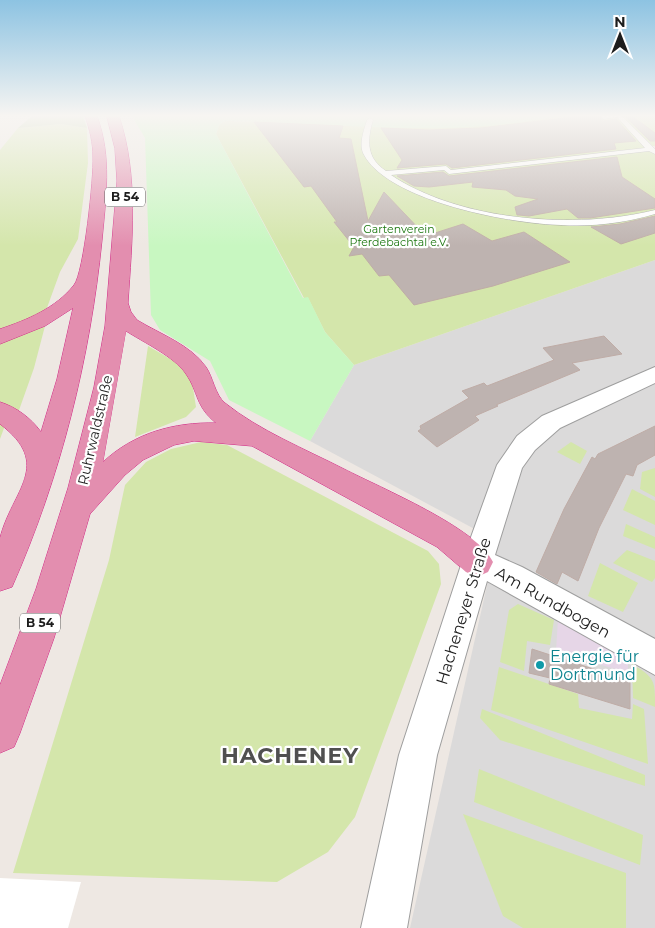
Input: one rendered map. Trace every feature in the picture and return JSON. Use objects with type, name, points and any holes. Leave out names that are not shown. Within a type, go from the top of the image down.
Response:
[{"type":"highway","name":"B 54","points":[[0,576],[42,467],[69,379],[88,279],[99,192],[100,159]]},
{"type":"highway","name":"Ruhrwaldstraße","points":[[0,733],[15,698],[62,558],[95,439],[114,337],[118,302],[125,182],[123,159]]},
{"type":"highway","points":[[0,337],[56,312],[78,296],[88,279]]},
{"type":"highway","points":[[118,302],[120,313],[130,325],[186,360],[197,371],[213,407],[264,440],[448,537],[477,562]]},
{"type":"highway","points":[[0,411],[19,423],[33,440],[39,448],[42,467]]},
{"type":"highway","points":[[75,511],[99,482],[125,458],[170,434],[210,431],[264,440]]},
{"type":"street","name":"Hacheneyer Straße","points":[[384,928],[418,755],[477,562],[510,465],[526,443],[551,422],[655,374]]},
{"type":"street","name":"Am Rundbogen","points":[[477,562],[511,577],[655,658]]},
{"type":"lane","points":[[372,159],[384,173],[410,188],[436,198],[523,220],[560,223],[595,222],[625,219],[655,212]]},
{"type":"lane","points":[[384,173],[446,168],[450,172],[577,159]]},
{"type":"shaded area","points":[[655,260],[655,928],[410,928],[497,541],[310,441],[354,365]]},
{"type":"shaded area","points":[[558,619],[628,657],[628,673],[556,651]]},
{"type":"green space","points":[[0,159],[88,159],[78,239],[60,272],[40,327],[45,326],[34,368],[18,413],[11,409],[0,439]]},
{"type":"green space","points":[[146,159],[229,159],[303,298],[308,297],[325,332],[354,365],[310,441],[229,400],[210,361],[160,330],[151,315]]},
{"type":"green space","name":"Gartenverein Pferdebachtal e.V.","points":[[230,159],[655,159],[655,260],[354,365],[325,332],[308,298],[304,298]]},
{"type":"green space","points":[[148,346],[186,368],[193,388],[196,407],[186,417],[135,437]]},
{"type":"green space","points":[[201,442],[227,445],[428,551],[439,564],[441,584],[355,817],[328,852],[277,882],[13,873],[109,560],[125,485],[146,462],[171,449]]},
{"type":"green space","points":[[571,442],[587,451],[580,464],[557,452]]},
{"type":"green space","points":[[655,468],[655,497],[640,489],[642,472]]},
{"type":"green space","points":[[632,489],[655,501],[655,525],[623,510]]},
{"type":"green space","points":[[626,524],[655,537],[655,549],[623,536]]},
{"type":"green space","points":[[627,550],[655,561],[655,578],[652,582],[613,563]]},
{"type":"green space","points":[[600,563],[638,583],[623,612],[588,596]]},
{"type":"green space","points":[[518,604],[554,620],[550,645],[527,641],[524,671],[500,662],[509,610]]},
{"type":"green space","points":[[632,664],[645,673],[652,681],[655,691],[655,707],[633,698]]},
{"type":"green space","points":[[499,667],[578,694],[579,708],[632,719],[633,704],[644,709],[648,764],[491,710]]},
{"type":"green space","points":[[482,709],[645,775],[645,786],[500,740],[480,718]]},
{"type":"green space","points":[[479,769],[643,835],[640,865],[474,802]]},
{"type":"green space","points":[[463,814],[626,873],[626,928],[523,928],[503,916]]},
{"type":"pier","points":[[0,878],[81,882],[68,928],[0,928]]},
{"type":"building","points":[[283,159],[355,159],[368,221],[384,192],[423,233],[435,233],[463,224],[492,241],[524,232],[570,262],[493,286],[414,305],[389,275],[379,276],[362,254],[349,256],[354,247],[334,222],[337,222],[311,186],[304,187]]},
{"type":"building","points":[[527,159],[452,168],[446,164],[397,168],[402,160]]},
{"type":"building","points":[[597,159],[618,159],[622,177],[655,199],[655,208],[590,218],[578,218],[567,209],[529,216],[517,215],[515,207],[538,199],[515,196],[506,190],[472,187],[473,182],[429,187],[414,186],[397,176],[443,172],[449,176]]},
{"type":"building","points":[[655,216],[655,233],[621,244],[591,227],[620,224]]},
{"type":"building","points":[[604,336],[622,354],[572,363],[580,370],[496,405],[498,406],[475,416],[479,420],[437,447],[418,431],[421,429],[420,426],[469,398],[462,391],[484,383],[487,386],[554,360],[543,348]]},
{"type":"building","points":[[655,426],[655,455],[637,465],[633,476],[626,474],[599,528],[578,581],[562,572],[557,584],[536,572],[564,509],[592,457],[595,459],[598,454]]},
{"type":"building","points":[[532,649],[630,681],[630,709],[549,684],[550,678],[529,673]]},
{"type":"place","name":"Energie für Dortmund","points":[[540,665]]},
{"type":"district","name":"HACHENEY","points":[[290,755]]}]
